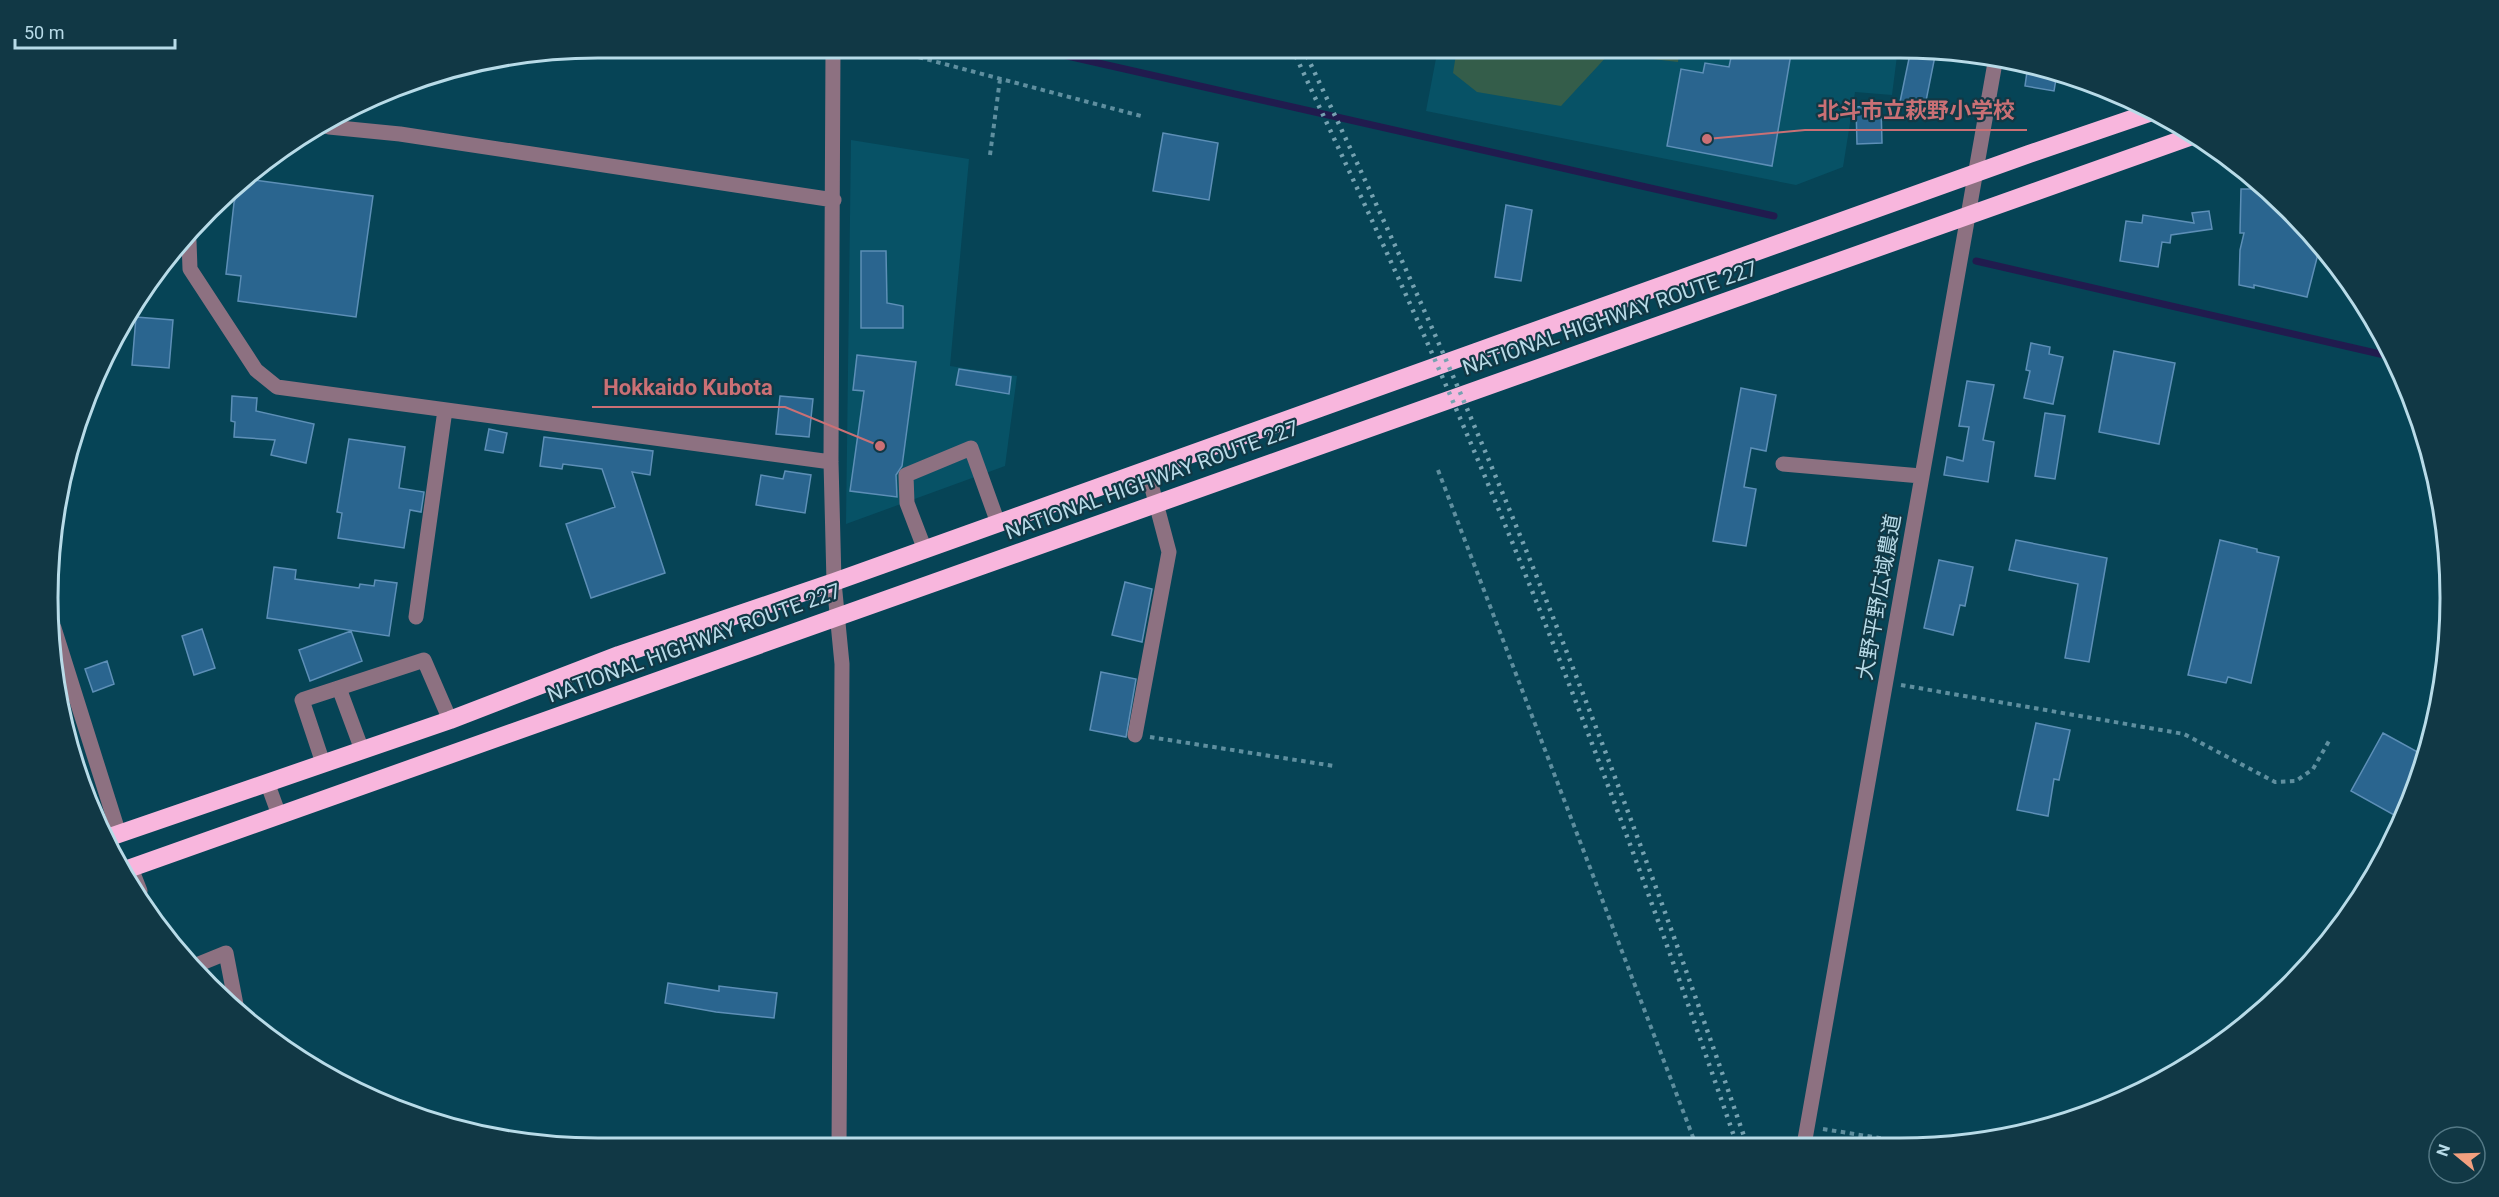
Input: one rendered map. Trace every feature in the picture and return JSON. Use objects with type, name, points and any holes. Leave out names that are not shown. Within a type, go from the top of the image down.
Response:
[{"type":"highway","name":"NATIONAL HIGHWAY ROUTE 227","points":[[114,836],[450,720],[619,655],[925,550],[1974,173],[2142,116]]},
{"type":"highway","name":"NATIONAL HIGHWAY ROUTE 227","points":[[131,868],[2183,139]]},
{"type":"street","points":[[833,58],[831,462],[834,582],[842,664],[839,1138]]},
{"type":"street","name":"大野平野広域農道","points":[[1805,1138],[1994,67]]},
{"type":"street","points":[[335,128],[400,134],[834,200]]},
{"type":"street","points":[[189,247],[190,269],[256,370],[277,387],[831,462]]},
{"type":"street","points":[[416,617],[445,410]]},
{"type":"street","points":[[925,550],[907,503],[906,475],[970,448],[998,523]]},
{"type":"street","points":[[1783,464],[1922,476]]},
{"type":"street","points":[[1135,735],[1169,552],[1148,469]]},
{"type":"street","points":[[62,657],[109,824]]},
{"type":"street","points":[[323,763],[302,700],[424,660],[450,720]]},
{"type":"street","points":[[339,688],[362,750]]},
{"type":"street","points":[[267,782],[279,815]]},
{"type":"street","points":[[201,963],[226,953],[234,997]]},
{"type":"path","points":[[921,58],[1142,116]]},
{"type":"path","points":[[990,155],[1000,79]]},
{"type":"path","points":[[1438,470],[1693,1138]]},
{"type":"path","points":[[1885,683],[2184,734],[2275,782],[2296,781],[2313,769],[2329,741]]},
{"type":"path","points":[[1135,735],[1334,766]]},
{"type":"path","points":[[1807,1126],[1880,1138]]},
{"type":"shaded area","points":[[1436,58],[1897,58],[1892,95],[1855,92],[1843,167],[1796,185],[1426,111]]},
{"type":"shaded area","points":[[851,140],[969,159],[950,366],[1017,376],[1005,466],[846,524]]},
{"type":"green space","points":[[1455,58],[1605,58],[1561,106],[1477,92],[1453,73]]},
{"type":"green space","points":[[1644,58],[1679,58],[1678,62]]},
{"type":"building","points":[[1731,58],[1790,58],[1772,166],[1667,146],[1681,69],[1703,73],[1705,63],[1729,67]]},
{"type":"building","points":[[1909,59],[1934,60],[1925,106],[1900,102]]},
{"type":"building","points":[[2027,74],[2056,82],[2054,91],[2025,86]]},
{"type":"building","points":[[1881,105],[1882,143],[1857,144],[1856,107]]},
{"type":"building","points":[[1163,133],[1218,143],[1209,200],[1153,191]]},
{"type":"building","points":[[257,180],[373,196],[356,317],[238,301],[241,276],[226,274],[234,203]]},
{"type":"building","points":[[2241,189],[2252,189],[2282,217],[2317,256],[2307,297],[2254,285],[2254,288],[2239,285],[2240,250],[2244,233],[2240,233]]},
{"type":"building","points":[[1506,205],[1532,210],[1521,281],[1495,277]]},
{"type":"building","points":[[2209,211],[2212,229],[2171,235],[2170,243],[2162,242],[2158,267],[2120,261],[2126,221],[2142,223],[2143,215],[2194,223],[2192,213]]},
{"type":"building","points":[[861,251],[886,251],[887,303],[903,306],[903,328],[861,328]]},
{"type":"building","points":[[138,317],[173,320],[169,368],[132,365]]},
{"type":"building","points":[[2031,343],[2050,347],[2049,354],[2063,357],[2053,404],[2024,398],[2030,371],[2026,370]]},
{"type":"building","points":[[2114,351],[2175,363],[2159,444],[2099,432]]},
{"type":"building","points":[[857,355],[916,362],[902,466],[896,475],[897,497],[850,491],[864,391],[853,390]]},
{"type":"building","points":[[959,369],[1011,377],[1009,394],[956,385]]},
{"type":"building","points":[[1967,381],[1994,385],[1983,440],[1994,442],[1988,482],[1944,475],[1947,457],[1963,461],[1969,427],[1959,426]]},
{"type":"building","points":[[1741,388],[1776,395],[1766,451],[1751,448],[1744,487],[1756,489],[1746,546],[1713,541]]},
{"type":"building","points":[[232,396],[257,398],[256,411],[314,424],[306,463],[271,455],[275,440],[234,437],[235,422],[231,421]]},
{"type":"building","points":[[780,396],[813,399],[809,437],[776,434]]},
{"type":"building","points":[[2045,413],[2065,416],[2055,479],[2035,476]]},
{"type":"building","points":[[489,429],[507,433],[503,453],[485,450]]},
{"type":"building","points":[[544,437],[653,451],[650,475],[632,472],[665,573],[591,598],[566,524],[615,507],[602,469],[563,464],[562,469],[540,466]]},
{"type":"building","points":[[349,439],[405,447],[399,488],[424,492],[421,512],[410,510],[404,548],[338,538],[342,513],[337,512]]},
{"type":"building","points":[[785,471],[811,475],[805,513],[756,505],[761,475],[783,479]]},
{"type":"building","points":[[2016,540],[2107,558],[2089,662],[2065,658],[2078,584],[2009,570]]},
{"type":"building","points":[[2220,540],[2279,557],[2251,683],[2228,677],[2226,683],[2188,675]]},
{"type":"building","points":[[1939,560],[1973,567],[1965,606],[1960,605],[1953,635],[1924,628]]},
{"type":"building","points":[[274,567],[296,570],[295,579],[359,588],[360,584],[374,586],[375,580],[397,583],[389,636],[267,618]]},
{"type":"building","points":[[1125,582],[1152,589],[1142,642],[1112,635]]},
{"type":"building","points":[[202,629],[215,668],[194,675],[182,636]]},
{"type":"building","points":[[351,631],[362,661],[310,681],[299,650]]},
{"type":"building","points":[[107,661],[114,684],[93,692],[85,669]]},
{"type":"building","points":[[1101,672],[1136,679],[1126,737],[1090,730]]},
{"type":"building","points":[[2036,723],[2070,730],[2059,780],[2054,779],[2048,816],[2017,810]]},
{"type":"building","points":[[2383,733],[2418,752],[2395,815],[2351,791]]},
{"type":"building","points":[[668,983],[719,991],[719,986],[777,993],[774,1018],[716,1012],[665,1003]]},
{"type":"waterway","points":[[1076,58],[1774,216]]},
{"type":"waterway","points":[[1976,261],[2382,354]]},
{"type":"railway","points":[[1297,58],[1437,365],[1533,592],[1638,867],[1735,1138]]},
{"type":"railway","points":[[1308,58],[1428,320],[1543,592],[1649,867],[1745,1138]]},
{"type":"place","name":"北斗市立萩野小学校","points":[[1707,139]]},
{"type":"place","name":"Hokkaido Kubota","points":[[880,446]]}]
